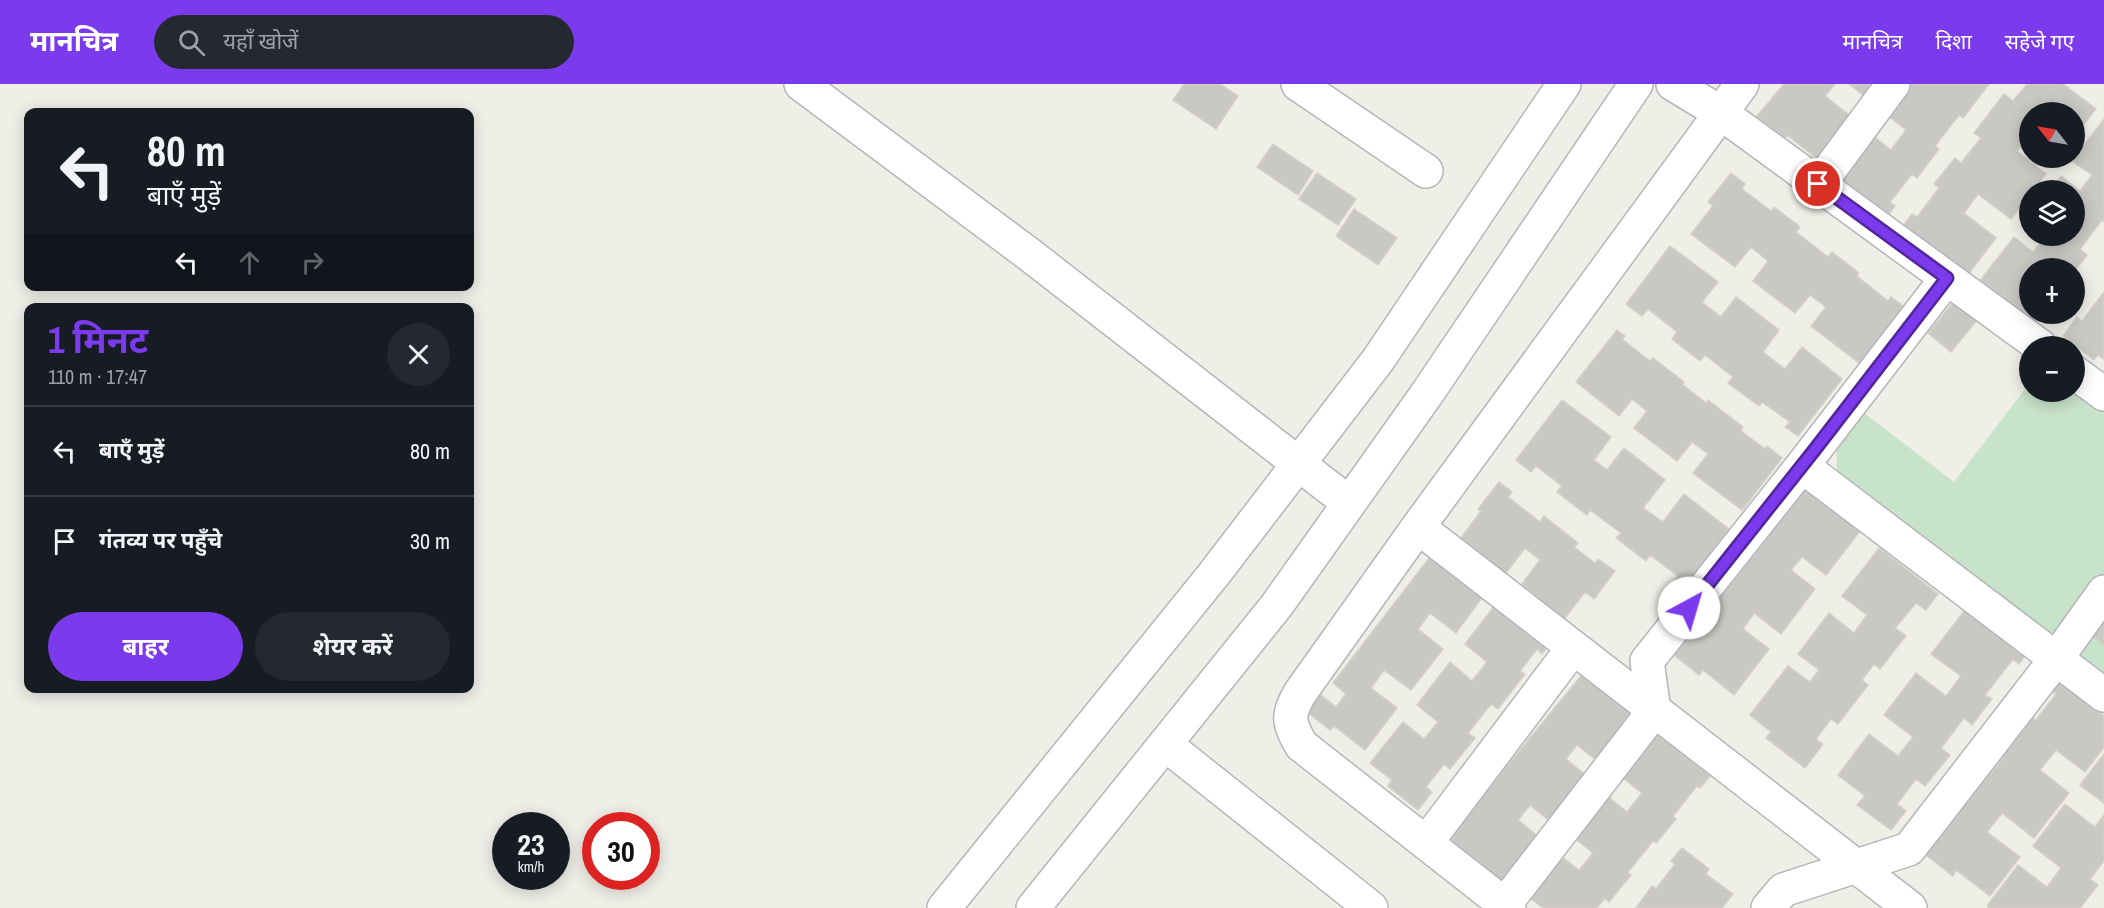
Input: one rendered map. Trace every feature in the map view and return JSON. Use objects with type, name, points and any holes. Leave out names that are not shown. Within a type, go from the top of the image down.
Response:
[{"type":"street","points":[[1298,84],[1426,171]]},
{"type":"street","points":[[944,908],[1214,574],[1378,360],[1564,84]]},
{"type":"street","points":[[1033,908],[1277,605],[1426,395],[1636,84]]},
{"type":"street","points":[[1673,84],[1721,113],[2026,336]]},
{"type":"street","points":[[1742,84],[1300,693],[1290,711],[1292,730],[1301,745],[1507,906],[1654,711],[1647,661],[1947,278]]},
{"type":"street","points":[[1818,184],[1893,84]]},
{"type":"street","points":[[807,86],[1030,255],[1349,503]]},
{"type":"street","points":[[2085,380],[2104,394]]},
{"type":"street","points":[[1802,466],[2104,695]]},
{"type":"street","points":[[1418,528],[1907,907]]},
{"type":"street","points":[[1768,908],[1783,890],[1909,849],[2056,659],[2104,592]]},
{"type":"street","points":[[1426,843],[1573,648]]},
{"type":"street","points":[[1165,744],[1371,908]]},
{"type":"green space","points":[[2085,395],[2104,400],[2104,675],[1851,486],[1837,471],[1836,432],[1855,406],[1954,482],[2019,397],[2019,402],[2085,402]]},
{"type":"building","points":[[1184,84],[1220,84],[1238,96],[1216,129],[1173,100]]},
{"type":"building","points":[[1784,84],[1835,84],[1825,96],[1853,118],[1820,161],[1787,135],[1785,138],[1757,116]]},
{"type":"building","points":[[1849,84],[1879,84],[1868,99]]},
{"type":"building","points":[[1905,84],[1989,84],[1963,118],[1959,115],[1935,146],[1939,149],[1917,178],[1912,174],[1890,202],[1895,206],[1885,219],[1856,197],[1859,193],[1836,174],[1868,132],[1891,150],[1906,130],[1883,112]]},
{"type":"building","points":[[2027,84],[2063,84],[2096,109],[2085,122],[2085,102],[2019,102],[2019,149],[2017,151],[2019,153],[2019,168],[2038,168],[2046,174],[2041,180],[2019,180],[2019,209],[2011,219],[1978,194],[1964,213],[1996,238],[1966,277],[1898,233],[1912,214],[1917,217],[1939,188],[1934,184],[1955,158],[1961,163],[1981,138],[1974,133],[2004,94],[2013,101]]},
{"type":"building","points":[[2104,119],[2104,222],[2102,220],[2085,242],[2085,184],[2092,175],[2082,168],[2085,168],[2085,144]]},
{"type":"building","points":[[1273,144],[1313,171],[1298,195],[1257,167]]},
{"type":"building","points":[[1317,173],[1356,199],[1338,225],[1299,199]]},
{"type":"building","points":[[1731,173],[1745,184],[1742,189],[1771,211],[1774,207],[1800,227],[1796,232],[1828,257],[1832,252],[1859,273],[1857,276],[1888,301],[1891,297],[1907,309],[1863,366],[1811,326],[1826,307],[1810,295],[1795,313],[1753,281],[1768,261],[1751,247],[1735,267],[1691,234],[1713,206],[1708,202]]},
{"type":"building","points":[[1354,209],[1397,238],[1378,265],[1336,236]]},
{"type":"building","points":[[2014,237],[2019,241],[2019,246],[2025,246],[2033,252],[2038,246],[2082,246],[2080,249],[2087,255],[2085,258],[2019,258],[2019,324],[2034,324],[2026,334],[1979,282]]},
{"type":"building","points":[[1670,246],[1718,282],[1702,302],[1721,317],[1736,297],[1779,330],[1763,352],[1785,369],[1802,347],[1842,379],[1798,436],[1785,427],[1790,422],[1762,402],[1759,406],[1728,383],[1733,377],[1705,355],[1700,361],[1672,339],[1677,332],[1648,309],[1642,316],[1626,304]]},
{"type":"building","points":[[2104,292],[2104,359],[2098,355],[2094,360],[2085,353],[2085,336],[2063,336],[2072,324],[2085,324],[2085,317]]},
{"type":"building","points":[[1958,297],[1981,315],[1951,352],[1928,333]]},
{"type":"building","points":[[1617,330],[1625,336],[1622,339],[1650,361],[1653,358],[1706,403],[1708,400],[1743,427],[1741,431],[1765,449],[1767,446],[1782,458],[1742,510],[1693,473],[1708,454],[1692,442],[1677,461],[1634,428],[1647,411],[1632,399],[1619,416],[1576,382]]},
{"type":"building","points":[[1562,400],[1611,437],[1594,460],[1607,470],[1624,448],[1665,480],[1643,508],[1663,522],[1684,494],[1730,530],[1684,590],[1673,582],[1678,576],[1650,555],[1646,561],[1616,538],[1621,533],[1590,510],[1587,515],[1557,492],[1562,486],[1536,466],[1531,472],[1516,460]]},
{"type":"building","points":[[1803,478],[1865,525],[1826,575],[1802,557],[1791,570],[1815,589],[1781,634],[1754,613],[1743,629],[1769,649],[1734,695],[1703,670],[1699,675],[1669,651],[1686,630],[1691,634],[1707,612],[1702,608]]},
{"type":"building","points":[[1499,482],[1512,492],[1508,497],[1540,522],[1544,516],[1578,543],[1574,547],[1595,563],[1598,559],[1615,571],[1594,599],[1585,592],[1565,618],[1522,584],[1540,560],[1525,548],[1506,573],[1461,538],[1481,511],[1478,509]]},
{"type":"building","points":[[1879,548],[1938,594],[1926,610],[1916,603],[1895,628],[1906,636],[1880,669],[1874,664],[1862,680],[1868,685],[1838,724],[1831,719],[1816,739],[1823,744],[1805,768],[1766,738],[1771,732],[1750,715],[1788,666],[1810,682],[1819,670],[1798,654],[1829,613],[1854,633],[1867,615],[1842,596]]},
{"type":"building","points":[[1433,553],[1485,594],[1456,633],[1430,613],[1418,629],[1443,649],[1411,690],[1384,670],[1371,688],[1397,708],[1365,750],[1334,726],[1330,730],[1303,709],[1317,692],[1336,707],[1346,694],[1333,683]]},
{"type":"building","points":[[1499,600],[1551,642],[1542,654],[1537,649],[1520,671],[1525,674],[1498,709],[1491,704],[1468,733],[1475,738],[1450,769],[1444,764],[1426,787],[1432,792],[1418,810],[1388,786],[1392,780],[1370,763],[1403,722],[1424,739],[1438,722],[1417,705],[1450,662],[1472,681],[1487,662],[1465,644]]},
{"type":"building","points":[[1971,602],[2031,648],[2019,664],[2013,659],[1985,695],[1992,699],[1972,725],[1964,718],[1941,748],[1950,755],[1925,786],[1916,779],[1897,804],[1906,811],[1891,830],[1857,805],[1865,796],[1838,775],[1869,734],[1898,756],[1913,737],[1884,715],[1916,673],[1946,696],[1961,676],[1931,654]]},
{"type":"building","points":[[2104,615],[2104,645],[2086,631]]},
{"type":"building","points":[[1585,671],[1640,716],[1601,764],[1577,745],[1566,759],[1589,778],[1552,823],[1530,805],[1518,820],[1540,838],[1502,884],[1447,839]]},
{"type":"building","points":[[2054,678],[2104,716],[2104,747],[2085,772],[2056,750],[2040,770],[2069,793],[2034,838],[2002,813],[1987,832],[2020,857],[1990,896],[1956,870],[1953,876],[1921,851],[1936,832],[1940,836],[1962,807],[1958,804],[1978,777],[1984,782],[2004,757],[1998,752],[2028,713],[2036,720],[2056,694],[2047,688]]},
{"type":"building","points":[[1654,731],[1710,776],[1700,788],[1697,786],[1673,816],[1676,819],[1656,843],[1653,841],[1628,872],[1631,875],[1609,902],[1605,898],[1597,908],[1543,908],[1525,894],[1557,853],[1579,870],[1593,853],[1571,835],[1605,794],[1627,812],[1642,793],[1619,775]]},
{"type":"building","points":[[2104,754],[2104,803],[2080,785]]},
{"type":"building","points":[[2065,804],[2095,827],[2104,815],[2104,861],[2090,879],[2098,885],[2080,908],[1989,908],[1987,906],[2018,865],[2047,887],[2061,868],[2033,846]]},
{"type":"building","points":[[1682,848],[1709,869],[1706,874],[1733,894],[1722,908],[1636,908],[1652,886],[1656,889],[1675,864],[1671,861]]},
{"type":"route","points":[[1689,608],[1947,278],[1818,184]]}]
